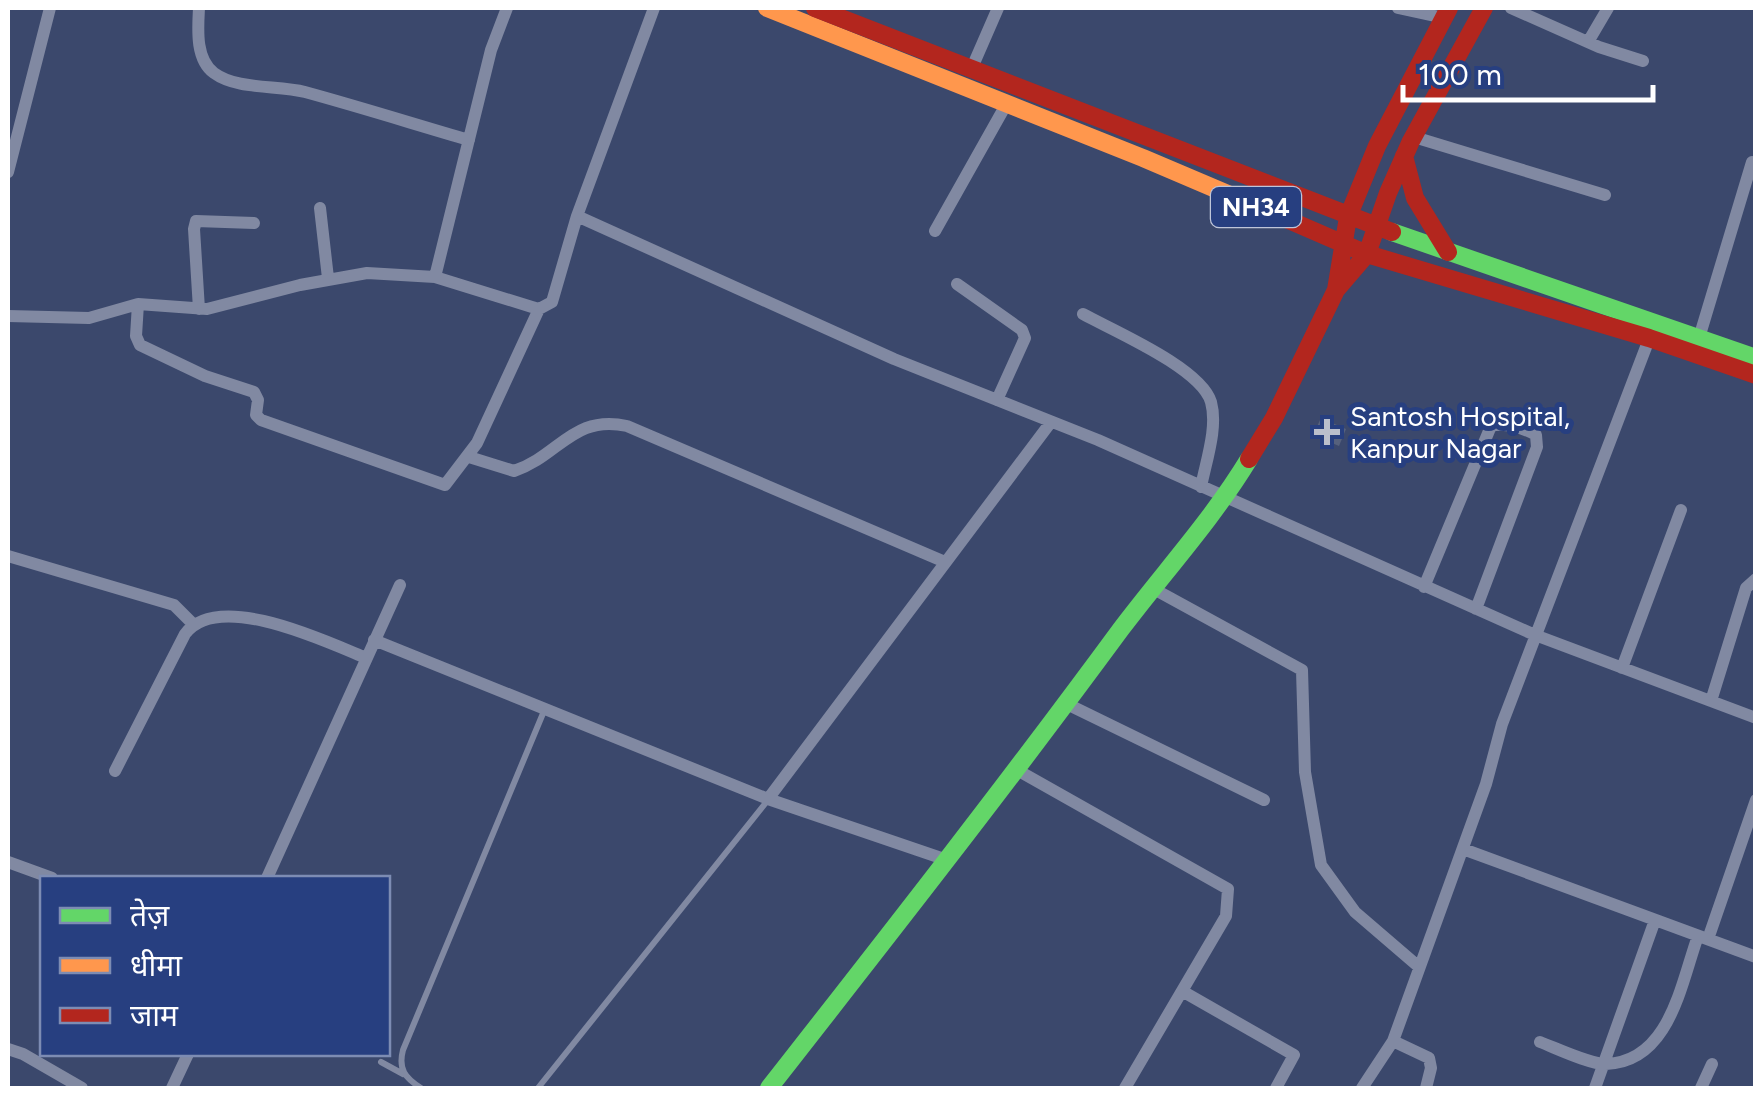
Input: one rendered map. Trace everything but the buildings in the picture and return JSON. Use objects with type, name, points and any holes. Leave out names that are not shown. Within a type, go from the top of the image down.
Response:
[{"type":"main road","name":"NH34","points":[[768,8],[1367,254],[1652,330],[1699,338],[1756,358]]},
{"type":"main road","name":"NH34","points":[[814,8],[1348,217],[1652,330],[1756,376]]},
{"type":"main road","points":[[769,1088],[1017,770],[1152,588],[1226,499],[1274,418],[1336,290],[1367,254],[1404,156],[1484,8]]},
{"type":"main road","points":[[1336,290],[1348,217],[1376,146],[1446,13]]},
{"type":"main road","points":[[1404,156],[1414,198],[1448,253]]},
{"type":"street","points":[[8,172],[50,8]]},
{"type":"street","points":[[198,8],[200,49],[214,73],[244,83],[301,91],[469,140]]},
{"type":"street","points":[[435,277],[491,50],[506,8]]},
{"type":"street","points":[[138,304],[136,336],[140,345],[205,376],[254,392],[258,396],[256,415],[262,420],[446,485],[469,457],[538,309],[552,302],[577,216],[654,8]]},
{"type":"street","points":[[971,70],[998,8]]},
{"type":"street","points":[[1398,8],[1446,13]]},
{"type":"street","points":[[1511,8],[1643,62]]},
{"type":"street","points":[[1588,42],[1608,8]]},
{"type":"street","points":[[936,231],[1007,103]]},
{"type":"street","points":[[1414,137],[1605,195]]},
{"type":"street","points":[[1699,338],[1754,159]]},
{"type":"street","points":[[320,208],[328,278]]},
{"type":"street","points":[[577,216],[894,359],[1098,440],[1535,635],[1756,718]]},
{"type":"street","points":[[199,309],[196,220],[254,223]]},
{"type":"street","points":[[8,316],[89,318],[138,304],[199,309],[328,278],[367,273],[435,277],[538,309]]},
{"type":"street","points":[[957,284],[1022,330],[1025,338],[997,400]]},
{"type":"street","points":[[1083,314],[1184,370],[1211,399],[1213,424],[1201,487]]},
{"type":"street","points":[[1362,1088],[1393,1041],[1486,784],[1502,724],[1652,330]]},
{"type":"street","points":[[768,799],[1051,422]]},
{"type":"street","points":[[469,457],[514,471],[582,428],[601,424],[627,426],[945,562]]},
{"type":"street","points":[[1424,587],[1491,426],[1529,431],[1536,435],[1537,447],[1476,609]]},
{"type":"street","points":[[1622,668],[1681,510]]},
{"type":"street","points":[[8,556],[174,604],[193,624]]},
{"type":"street","points":[[1711,701],[1746,588],[1756,579]]},
{"type":"street","points":[[268,876],[400,585]]},
{"type":"street","points":[[1152,588],[1302,670],[1305,772],[1321,864],[1354,912],[1419,967]]},
{"type":"street","points":[[115,770],[193,624],[210,617],[270,623],[366,658]]},
{"type":"street","points":[[374,640],[768,799],[947,860]]},
{"type":"street","points":[[1067,704],[1264,800]]},
{"type":"street","points":[[1017,770],[1228,890],[1226,916],[1125,1088]]},
{"type":"street","points":[[1540,1042],[1604,1064],[1640,1054],[1651,1046],[1666,1026],[1756,800]]},
{"type":"street","points":[[1463,849],[1756,957]]},
{"type":"street","points":[[8,862],[46,876]]},
{"type":"street","points":[[1594,1088],[1655,920]]},
{"type":"street","points":[[1182,991],[1294,1056],[1281,1087]]},
{"type":"street","points":[[1393,1041],[1430,1058],[1432,1068],[1426,1088]]},
{"type":"street","points":[[8,1049],[82,1088]]},
{"type":"street","points":[[172,1088],[187,1056]]},
{"type":"street","points":[[1701,1088],[1712,1064]]},
{"type":"lane","points":[[404,1074],[400,1059],[407,1038],[544,711]]},
{"type":"lane","points":[[538,1088],[768,799]]},
{"type":"lane","points":[[381,1062],[421,1088]]},
{"type":"traffic: fast","points":[[1392,232],[1756,358]]},
{"type":"traffic: fast","points":[[769,1088],[1204,525],[1249,459]]},
{"type":"traffic: slow","points":[[767,8],[1284,218]]},
{"type":"traffic: jam","points":[[815,8],[1392,232]]},
{"type":"traffic: jam","points":[[1249,459],[1274,418],[1336,290],[1348,217],[1377,146],[1449,8]]},
{"type":"traffic: jam","points":[[1337,289],[1367,254],[1411,141],[1484,8]]},
{"type":"traffic: jam","points":[[1404,156],[1415,198],[1448,252]]},
{"type":"traffic: jam","points":[[1284,218],[1367,254],[1649,338],[1756,375]]},
{"type":"place","name":"Santosh Hospital, Kanpur Nagar","points":[[1327,432]]}]
